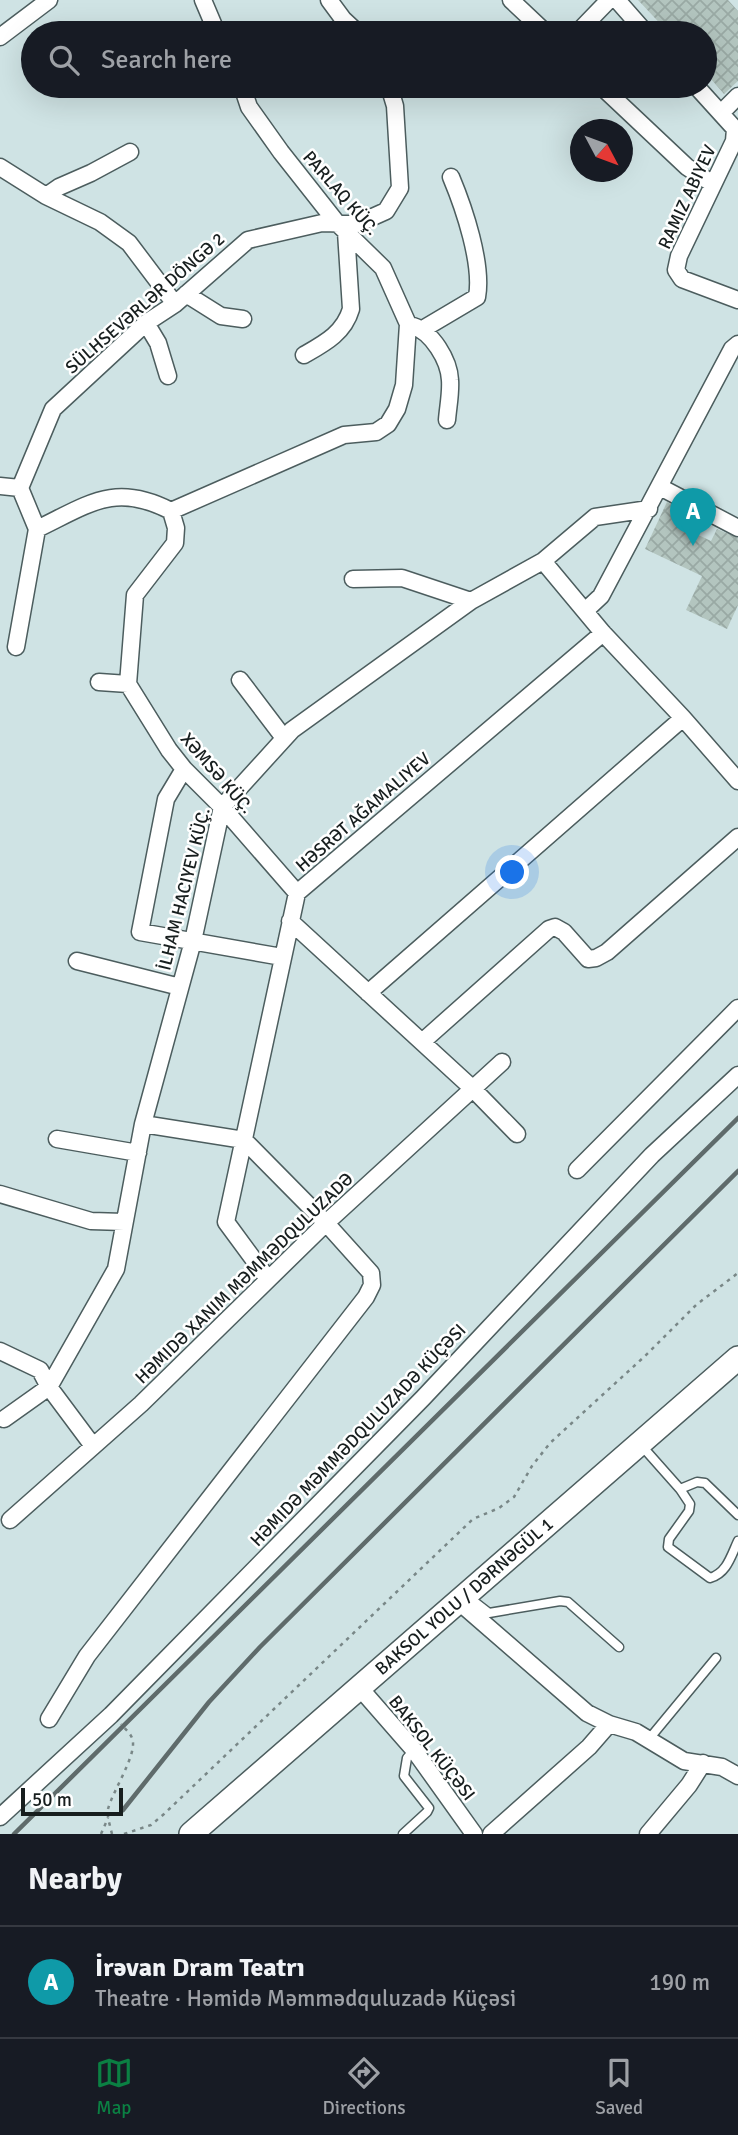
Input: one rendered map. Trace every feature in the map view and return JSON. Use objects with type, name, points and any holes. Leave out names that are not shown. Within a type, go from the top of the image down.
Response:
[{"type":"main road","name":"BAKSOL YOLU / DƏRNƏGÜL 1","points":[[191,1834],[738,1358]]},
{"type":"street","points":[[21,21],[48,0]]},
{"type":"street","points":[[203,0],[212,21]]},
{"type":"street","points":[[329,0],[345,21]]},
{"type":"street","points":[[511,0],[533,21]]},
{"type":"street","points":[[589,21],[609,0]]},
{"type":"street","points":[[617,0],[635,21]]},
{"type":"street","points":[[0,16],[5,34],[21,21]]},
{"type":"street","points":[[722,113],[738,96]]},
{"type":"street","name":"PARLAQ KÜÇ.","points":[[171,512],[344,435],[376,432],[388,424],[397,409],[404,385],[415,327],[383,268],[341,228],[281,152],[249,107],[246,98]]},
{"type":"street","name":"SÜLHSEVƏRLƏR DÖNGƏ 2","points":[[20,488],[53,409],[146,323],[180,299],[248,240],[322,223],[341,228],[386,211],[400,188],[392,98]]},
{"type":"street","points":[[614,98],[687,167],[713,184]]},
{"type":"street","points":[[708,98],[735,129],[734,141],[679,256],[676,270],[682,279],[738,300]]},
{"type":"street","points":[[46,196],[130,152]]},
{"type":"street","points":[[0,167],[46,196],[100,222],[129,243],[180,299],[221,316],[243,318]]},
{"type":"street","points":[[447,420],[450,378],[433,340],[415,327],[477,297],[480,281],[464,209],[451,177]]},
{"type":"street","points":[[304,355],[330,340],[349,316],[351,309],[341,228]]},
{"type":"street","points":[[146,323],[158,343],[168,376]]},
{"type":"street","points":[[585,611],[601,596],[732,349],[738,344]]},
{"type":"street","points":[[0,486],[20,488],[37,529],[16,647]]},
{"type":"street","points":[[660,488],[738,528]]},
{"type":"street","points":[[37,529],[101,499],[128,496],[151,501],[171,512],[176,528],[175,543],[135,595],[128,684],[99,682]]},
{"type":"street","points":[[4,1419],[49,1387],[116,1269],[143,1124],[193,941],[222,807],[284,738],[471,601],[543,561],[595,517],[649,509]]},
{"type":"street","points":[[543,561],[603,633],[738,781]]},
{"type":"street","points":[[353,579],[402,578],[471,601]]},
{"type":"street","points":[[268,1279],[226,1222],[297,893],[603,633]]},
{"type":"street","points":[[240,680],[284,738]]},
{"type":"street","name":"XƏMSƏ KÜÇ.","points":[[128,684],[184,769],[222,807],[297,893]]},
{"type":"street","points":[[369,993],[683,718]]},
{"type":"street","points":[[184,769],[166,799],[140,932],[282,957]]},
{"type":"street","points":[[422,1042],[549,929],[555,927],[564,932],[588,958],[596,958],[607,952],[738,837]]},
{"type":"street","points":[[290,921],[472,1088],[517,1134]]},
{"type":"street","points":[[77,961],[180,987]]},
{"type":"street","points":[[576,1170],[738,1008]]},
{"type":"street","points":[[10,1520],[141,1404],[326,1223],[502,1062]]},
{"type":"street","name":"HƏMIDƏ MƏMMƏDQULUZADƏ KÜÇƏSI","points":[[0,1817],[111,1715],[423,1398],[652,1155],[738,1074]]},
{"type":"street","points":[[49,1718],[88,1656],[366,1297],[372,1285],[371,1273],[244,1140],[143,1124]]},
{"type":"street","points":[[57,1139],[138,1153]]},
{"type":"street","points":[[0,1194],[91,1221],[124,1222]]},
{"type":"street","points":[[0,1351],[40,1370],[49,1387],[93,1446]]},
{"type":"street","points":[[461,1597],[587,1713],[609,1724],[636,1732],[684,1761],[722,1768],[738,1776]]},
{"type":"street","name":"BAKSOL KÜÇƏSI","points":[[359,1687],[414,1750],[474,1834]]},
{"type":"street","points":[[492,1834],[590,1746],[609,1724]]},
{"type":"street","points":[[654,1832],[690,1785],[703,1763]]},
{"type":"lane","points":[[639,1443],[690,1504],[689,1511],[669,1539],[668,1547],[710,1578],[725,1569],[738,1541]]},
{"type":"lane","points":[[680,1489],[697,1482],[705,1483],[738,1515]]},
{"type":"lane","points":[[461,1597],[489,1613],[568,1602],[619,1647]]},
{"type":"lane","points":[[649,1739],[716,1658]]},
{"type":"lane","points":[[403,1834],[429,1808],[404,1776],[407,1758],[414,1750]]},
{"type":"path","points":[[124,1834],[150,1825],[164,1814],[473,1519],[499,1508],[514,1497],[531,1466],[550,1443],[645,1356],[696,1304],[738,1273]]},
{"type":"path","points":[[101,1834],[108,1818],[111,1799],[134,1742],[130,1734],[111,1715]]},
{"type":"path","points":[[108,1818],[112,1834]]},
{"type":"building","points":[[638,0],[728,0],[738,11],[738,81],[724,94],[717,86],[717,21],[658,21]]},
{"type":"building","points":[[667,502],[685,512],[679,526],[711,541],[717,529],[738,538],[738,605],[727,629],[686,610],[702,576],[645,549]]},
{"type":"railway","points":[[14,1834],[738,1118]]},
{"type":"railway","points":[[123,1810],[209,1702],[260,1647],[738,1171]]},
{"type":"place","name":"İrəvan Dram Teatrı","points":[[693,546]]}]
